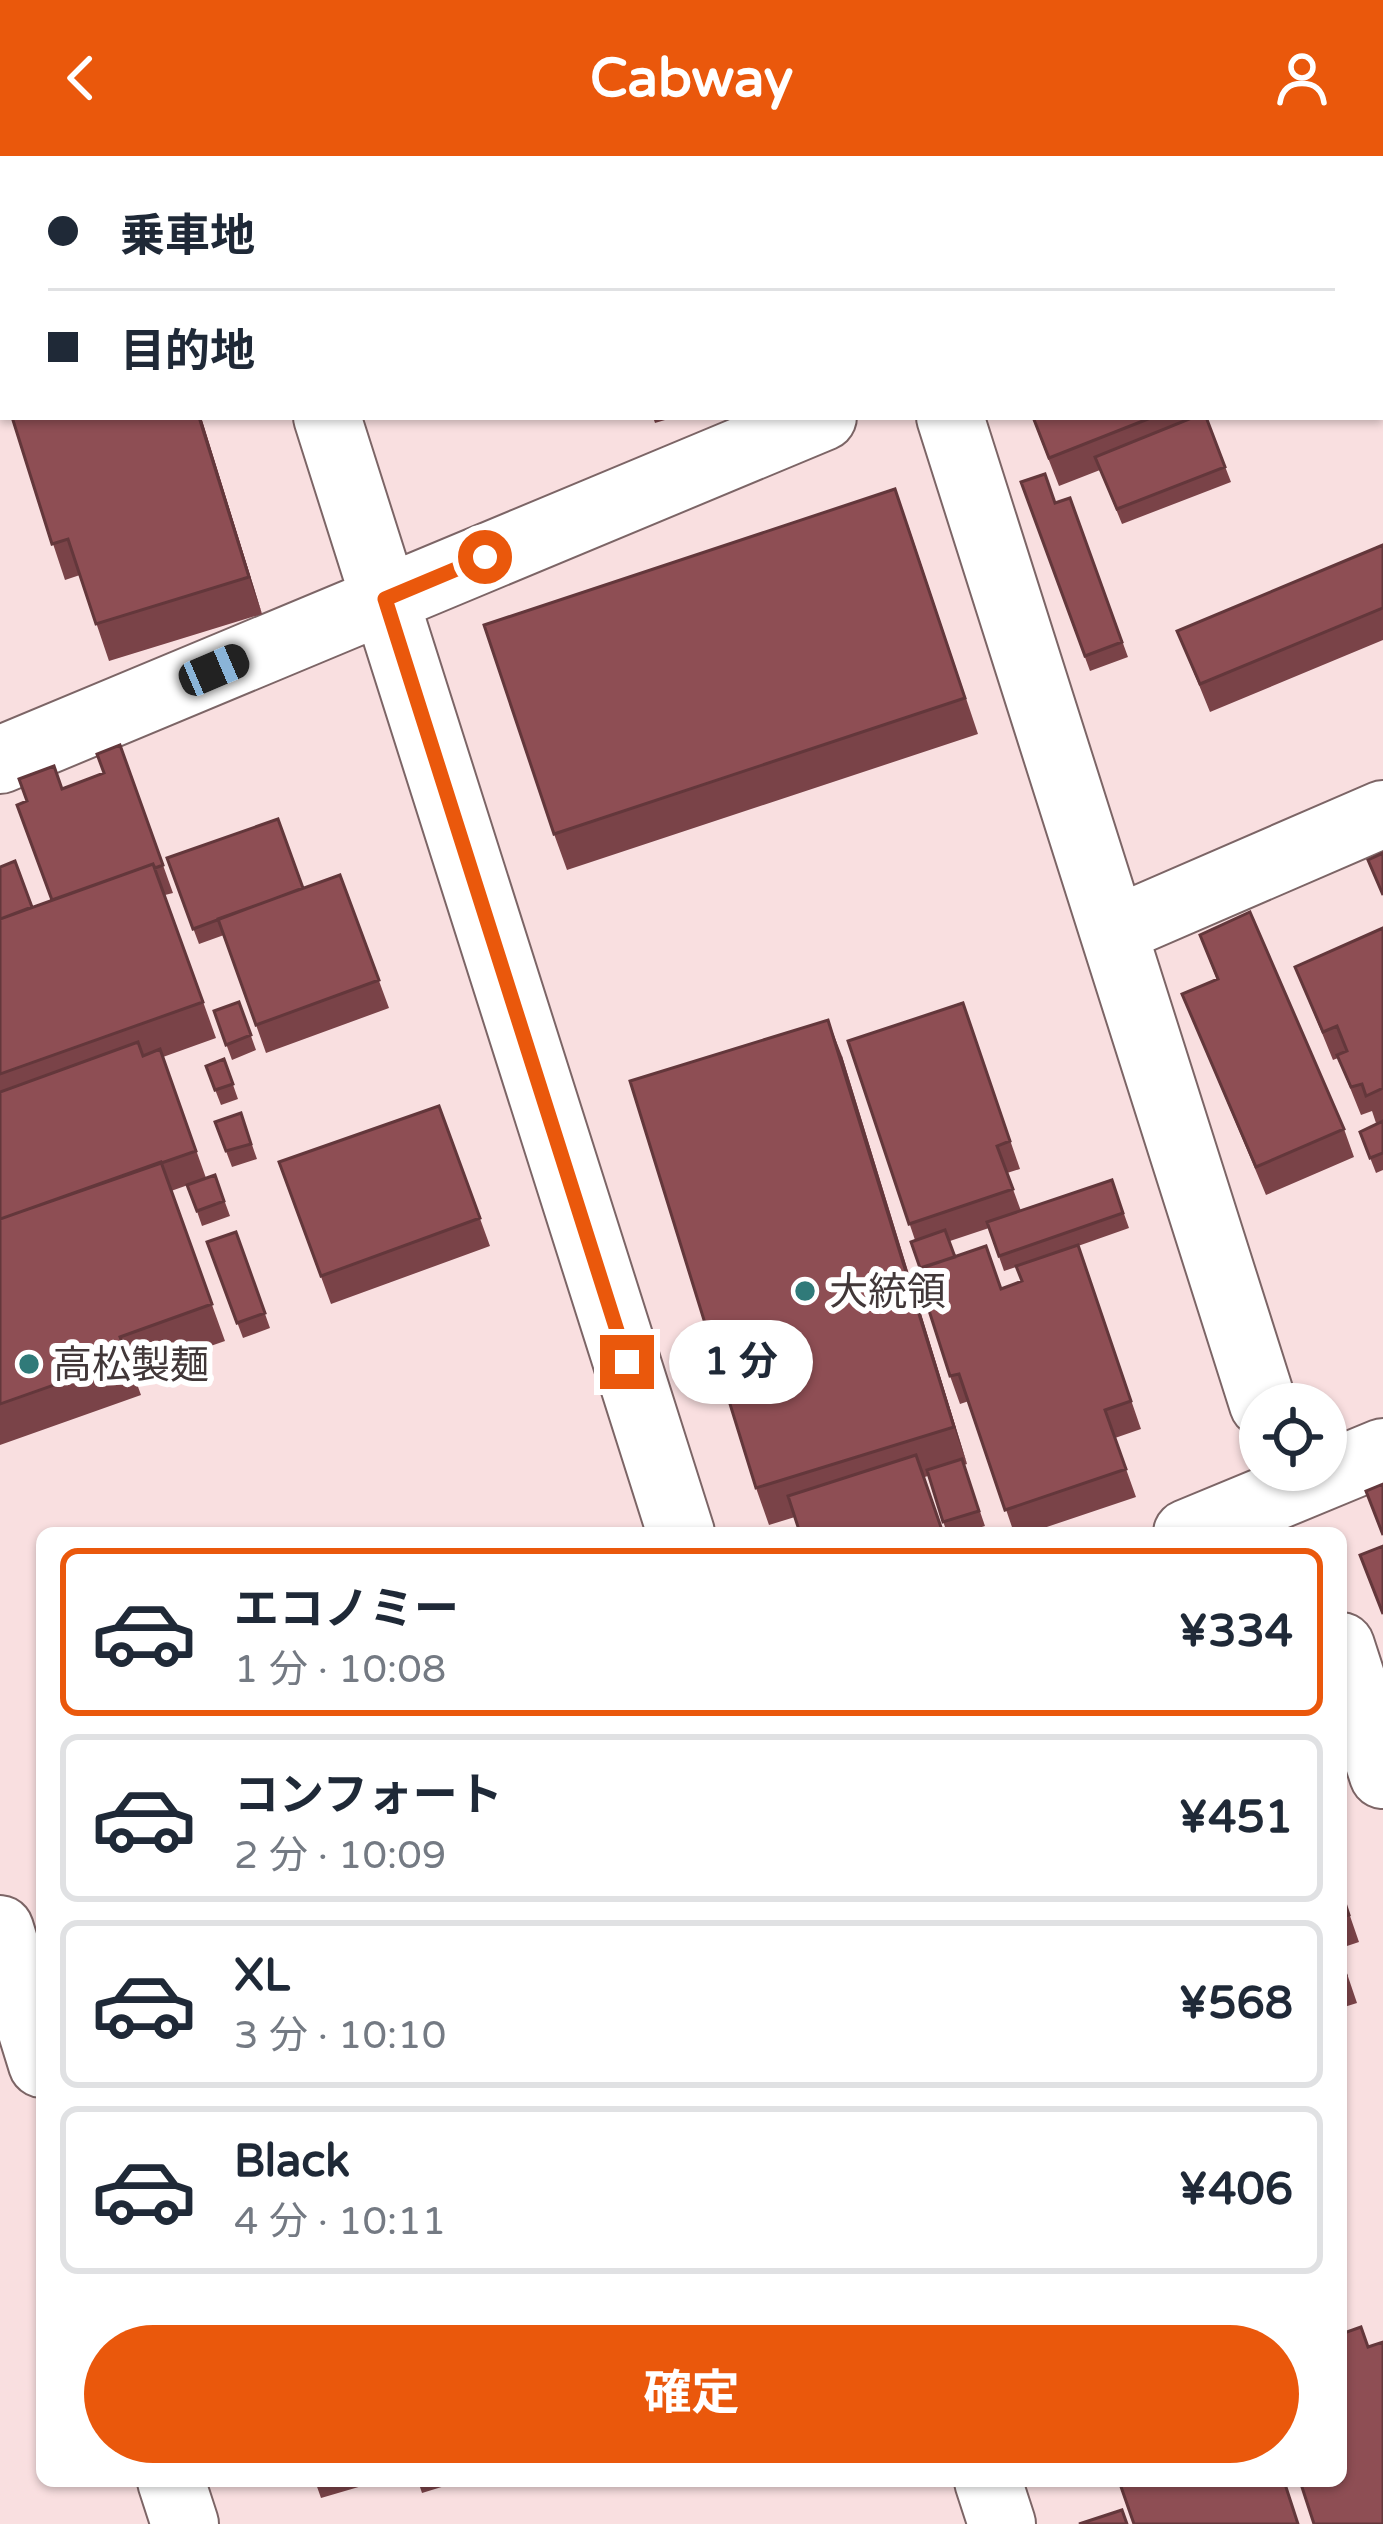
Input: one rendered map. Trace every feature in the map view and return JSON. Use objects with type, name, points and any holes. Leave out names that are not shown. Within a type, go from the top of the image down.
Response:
[{"type":"street","points":[[328,420],[679,1527]]},
{"type":"street","points":[[0,760],[816,420]]},
{"type":"street","points":[[951,420],[1256,1383]]},
{"type":"street","points":[[1113,931],[1383,814]]},
{"type":"street","points":[[1205,1527],[1293,1498],[1383,1452]]},
{"type":"street","points":[[1347,1664],[1383,1775]]},
{"type":"street","points":[[0,1929],[36,2029]]},
{"type":"street","points":[[174,2487],[185,2524]]},
{"type":"street","points":[[990,2487],[1002,2524]]},
{"type":"building","points":[[13,420],[200,420],[249,577],[96,624],[68,539],[52,544]]},
{"type":"building","points":[[1034,420],[1145,420],[1049,458]]},
{"type":"building","points":[[1187,420],[1207,420],[1225,467],[1117,509],[1095,457]]},
{"type":"building","points":[[1045,474],[1055,503],[1070,498],[1122,642],[1085,656],[1021,482]]},
{"type":"building","points":[[895,489],[965,698],[554,834],[484,625]]},
{"type":"building","points":[[1383,545],[1383,608],[1200,684],[1177,631]]},
{"type":"building","points":[[120,745],[163,865],[155,868],[153,864],[52,900],[17,805],[27,801],[19,779],[54,766],[62,789],[104,773],[97,754]]},
{"type":"building","points":[[278,819],[303,888],[193,929],[167,858]]},
{"type":"building","points":[[1383,853],[1383,895],[1368,860]]},
{"type":"building","points":[[15,861],[32,907],[0,919],[0,867]]},
{"type":"building","points":[[153,864],[203,1002],[0,1074],[0,919]]},
{"type":"building","points":[[340,875],[379,980],[256,1025],[218,919]]},
{"type":"building","points":[[1250,912],[1344,1129],[1256,1167],[1182,994],[1218,979],[1200,935]]},
{"type":"building","points":[[1383,928],[1383,1088],[1366,1096],[1362,1084],[1351,1087],[1337,1055],[1347,1051],[1337,1026],[1323,1032],[1295,967]]},
{"type":"building","points":[[239,1002],[251,1035],[226,1045],[214,1011]]},
{"type":"building","points":[[963,1003],[1010,1141],[997,1146],[1013,1189],[909,1224],[848,1041]]},
{"type":"building","name":"大統領","points":[[828,1020],[954,1427],[756,1488],[630,1081]]},
{"type":"building","points":[[138,1042],[143,1056],[160,1049],[196,1151],[0,1219],[0,1092]]},
{"type":"building","points":[[224,1059],[233,1084],[215,1090],[206,1066]]},
{"type":"building","points":[[439,1106],[480,1218],[321,1276],[279,1162]]},
{"type":"building","points":[[241,1113],[251,1144],[226,1151],[215,1122]]},
{"type":"building","points":[[1383,1121],[1383,1153],[1370,1158],[1360,1132]]},
{"type":"building","points":[[161,1162],[212,1304],[120,1337],[128,1359],[0,1404],[0,1219]]},
{"type":"building","points":[[215,1175],[224,1201],[197,1211],[187,1185]]},
{"type":"building","points":[[1112,1180],[1123,1213],[999,1256],[987,1222]]},
{"type":"building","points":[[945,1230],[955,1257],[920,1268],[911,1242]]},
{"type":"building","points":[[236,1232],[265,1313],[237,1323],[207,1242]]},
{"type":"building","points":[[1078,1245],[1131,1401],[1105,1410],[1126,1469],[1005,1510],[959,1374],[950,1376],[916,1270],[986,1246],[1001,1289],[1022,1281],[1016,1266]]},
{"type":"building","points":[[916,1455],[941,1527],[798,1527],[788,1496]]},
{"type":"building","points":[[962,1459],[979,1511],[943,1522],[927,1470]]},
{"type":"building","points":[[1383,1484],[1383,1535],[1366,1491]]},
{"type":"building","points":[[1383,1546],[1383,1614],[1360,1555]]},
{"type":"building","points":[[1361,2327],[1368,2347],[1383,2342],[1383,2524],[1314,2524],[1302,2487],[1347,2487],[1347,2332]]},
{"type":"building","points":[[1121,2487],[1286,2487],[1298,2524],[1134,2524]]},
{"type":"building","points":[[1122,2510],[1127,2524],[1079,2524]]},
{"type":"place","name":"大統領","points":[[805,1291]]},
{"type":"place","name":"高松製麺","points":[[29,1364]]},
{"type":"route","points":[[485,557],[385,599],[627,1362]]}]
